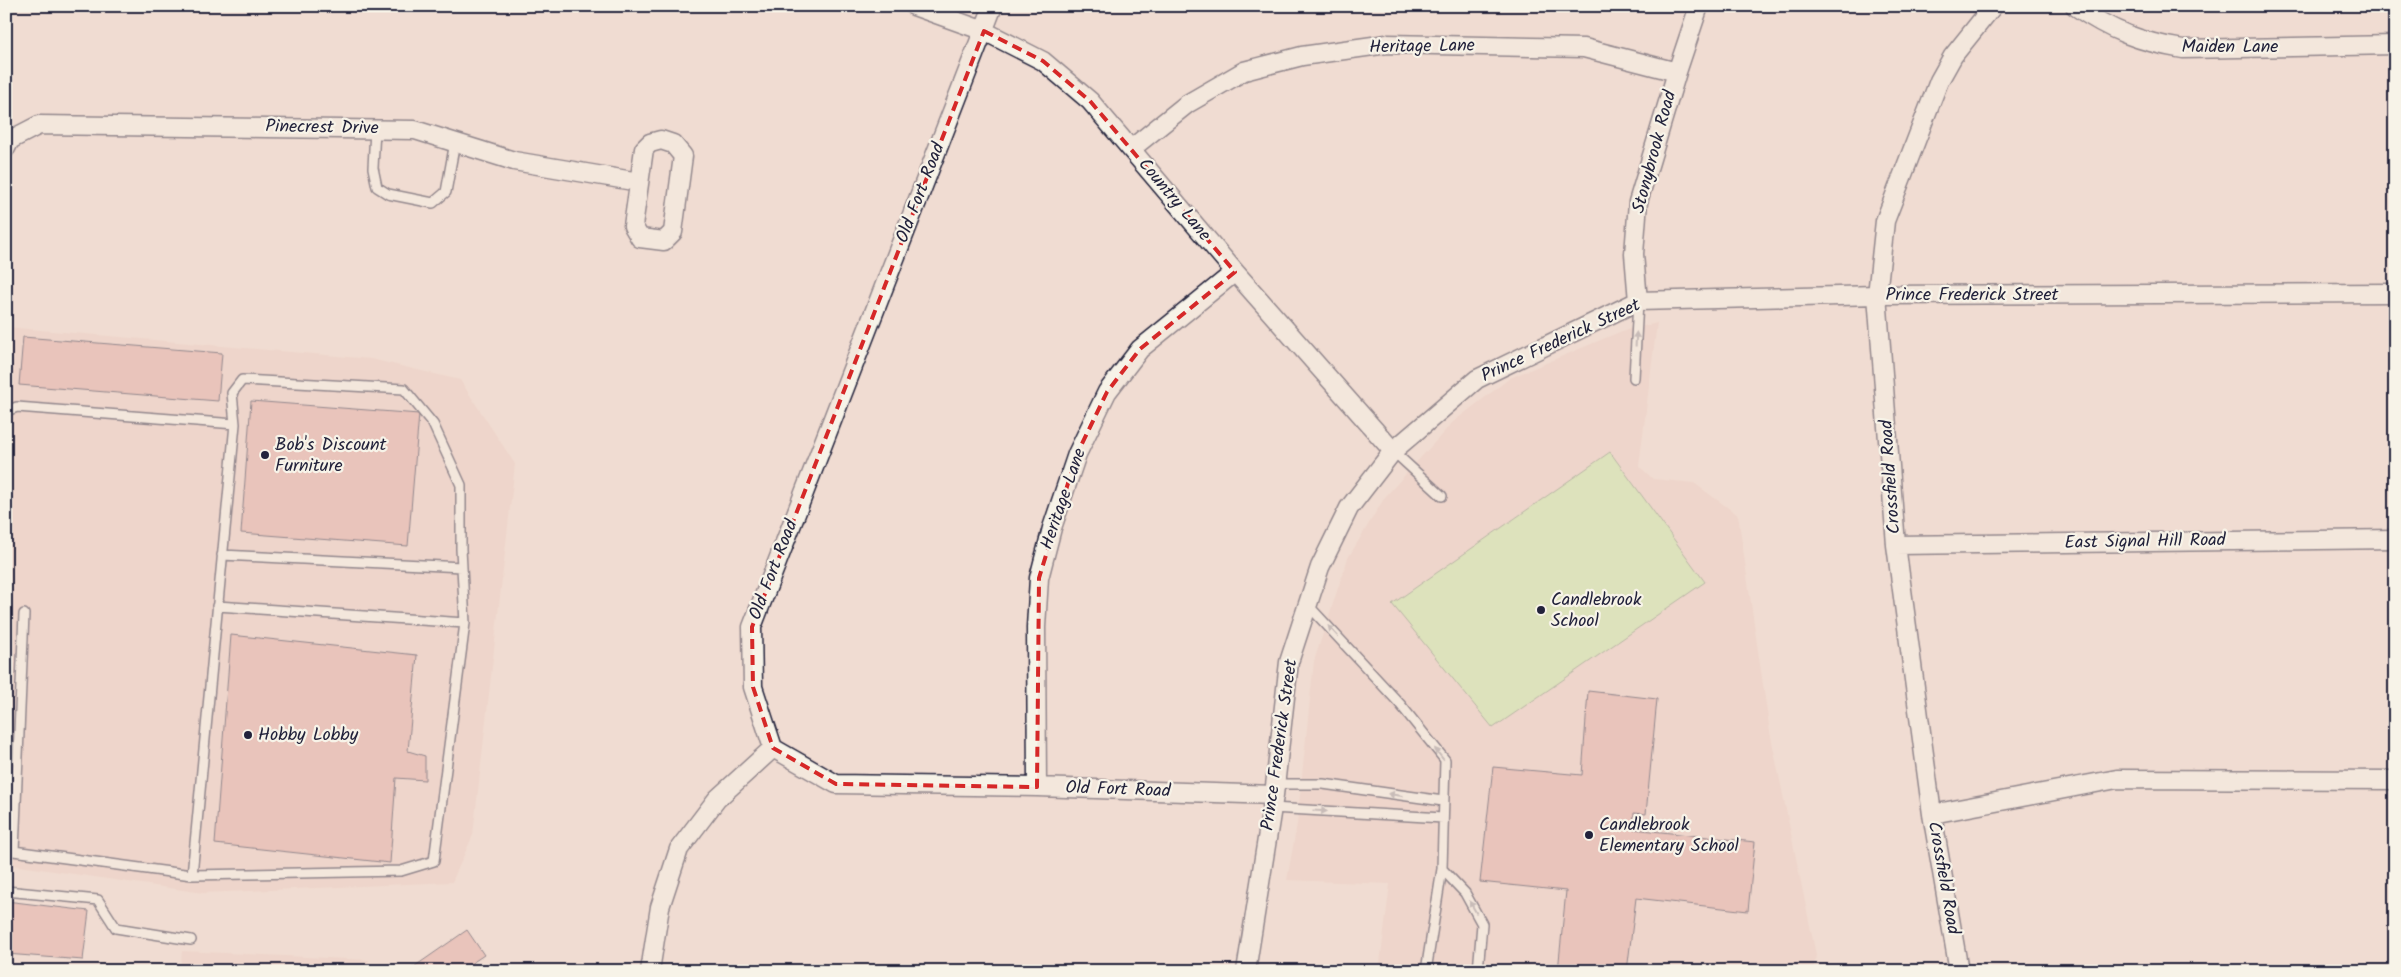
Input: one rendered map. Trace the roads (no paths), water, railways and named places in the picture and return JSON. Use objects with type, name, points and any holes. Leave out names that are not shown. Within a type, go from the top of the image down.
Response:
[{"type":"street","name":"Country Lane","points":[[914,6],[984,31],[1043,62],[1090,101],[1235,272],[1393,451]]},
{"type":"street","name":"Old Fort Road","points":[[993,6],[752,627],[753,687],[773,748],[836,784],[1037,787],[1273,796]]},
{"type":"street","name":"Stonybrook Road","points":[[1638,301],[1634,254],[1638,202],[1699,6]]},
{"type":"street","name":"Crossfield Road","points":[[1959,971],[1932,814],[1896,545],[1877,295],[1884,221],[1939,81],[1953,56],[1992,6]]},
{"type":"street","name":"Maiden Lane","points":[[2075,6],[2099,23],[2125,35],[2153,44],[2183,49],[2395,45]]},
{"type":"street","name":"Heritage Lane","points":[[1130,149],[1187,104],[1244,71],[1312,54],[1387,44],[1584,48],[1677,72]]},
{"type":"street","name":"Pinecrest Drive","points":[[6,148],[10,140],[39,125],[415,130],[514,161],[639,182]]},
{"type":"street","points":[[661,140],[673,144],[683,156],[673,232],[664,241],[640,238],[633,226],[639,182],[644,149],[650,143],[661,140]]},
{"type":"street","name":"Heritage Lane","points":[[1037,787],[1036,627],[1039,578],[1052,528],[1078,454],[1107,392],[1140,349],[1235,272]]},
{"type":"street","name":"Prince Frederick Street","points":[[1246,971],[1273,796],[1289,662],[1320,567],[1349,508],[1393,451],[1477,379],[1638,301],[1877,295],[2395,293]]},
{"type":"street","name":"East Signal Hill Road","points":[[1896,545],[2395,539]]},
{"type":"street","points":[[650,971],[660,907],[679,850],[717,799],[773,748]]},
{"type":"street","points":[[1932,814],[2117,780],[2395,780]]},
{"type":"lane","points":[[375,130],[373,168],[377,186],[388,194],[433,203],[446,192],[455,142]]},
{"type":"lane","points":[[1634,378],[1638,301]]},
{"type":"lane","points":[[24,614],[10,850],[192,875],[401,871],[434,861],[465,622],[461,484],[432,424],[404,389],[242,380],[232,393],[235,424],[192,875]]},
{"type":"lane","points":[[6,411],[17,407],[235,424]]},
{"type":"lane","points":[[1393,451],[1442,496]]},
{"type":"lane","points":[[222,555],[462,567]]},
{"type":"lane","points":[[1308,605],[1400,704],[1445,760],[1442,869],[1426,971]]},
{"type":"lane","points":[[217,606],[465,622]]},
{"type":"lane","points":[[1273,796],[1322,784],[1443,801]]},
{"type":"lane","points":[[1273,796],[1443,818]]},
{"type":"lane","points":[[1442,869],[1465,893],[1482,924],[1478,971]]},
{"type":"lane","points":[[6,891],[98,900],[116,928],[192,940]]},
{"type":"place","name":"Bob's Discount Furniture","points":[[265,455]]},
{"type":"place","name":"Candlebrook School","points":[[1541,610]]},
{"type":"place","name":"Hobby Lobby","points":[[248,735]]},
{"type":"place","name":"Candlebrook Elementary School","points":[[1589,835]]}]
